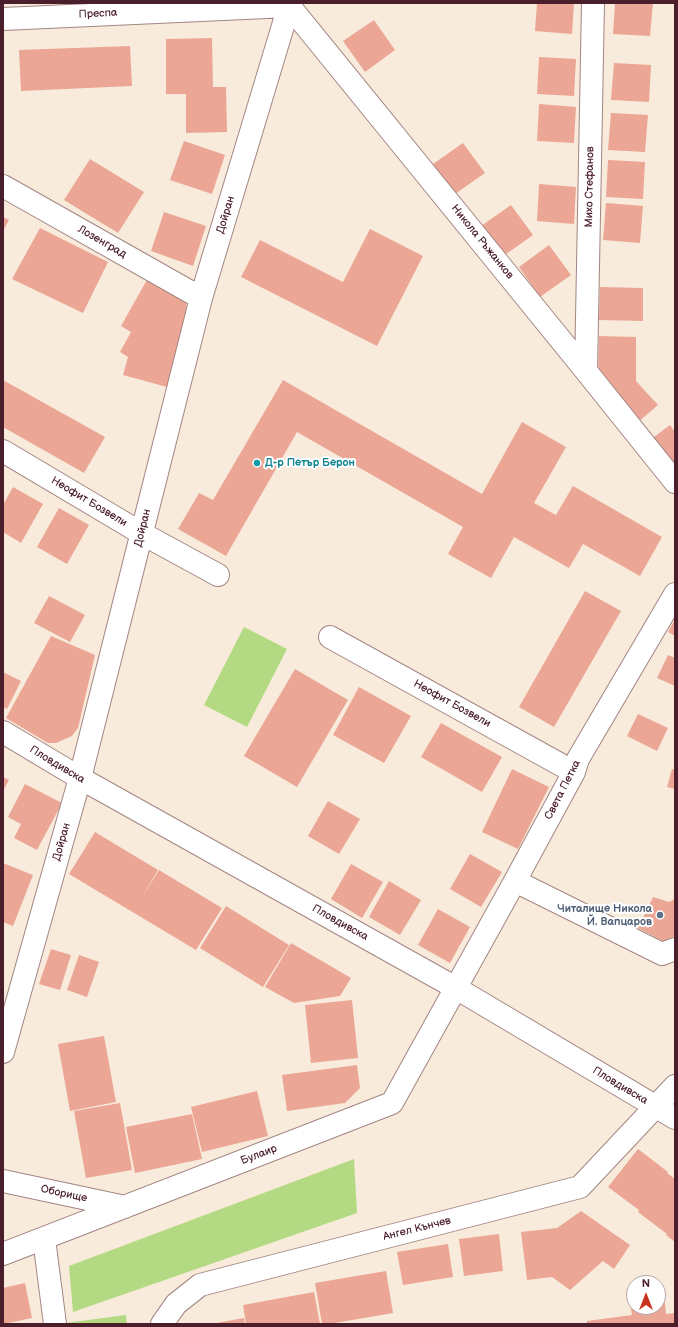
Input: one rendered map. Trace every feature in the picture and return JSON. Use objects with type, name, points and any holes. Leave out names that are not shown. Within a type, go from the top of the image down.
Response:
[{"type":"street","name":"Михо Стефанов","points":[[586,371],[593,3]]},
{"type":"street","name":"Никола Ръжанков","points":[[288,4],[675,482]]},
{"type":"street","name":"Преспа","points":[[3,19],[288,4]]},
{"type":"street","name":"Дойран","points":[[3,1052],[10,1002],[80,778],[201,298],[288,4]]},
{"type":"street","name":"Лозенград","points":[[3,186],[201,298]]},
{"type":"street","name":"Неофит Бозвели","points":[[3,451],[141,533],[218,575]]},
{"type":"street","name":"Света Петка","points":[[456,988],[574,772],[578,759],[675,594]]},
{"type":"street","name":"Неофит Бозвели","points":[[330,637],[574,772]]},
{"type":"street","name":"Пловдивска","points":[[3,732],[80,778],[456,988],[675,1118]]},
{"type":"street","points":[[515,882],[662,954],[675,949]]},
{"type":"street","name":"Булаир","points":[[3,1254],[392,1103],[456,988]]},
{"type":"street","name":"Ангел Кънчев","points":[[162,1324],[176,1304],[200,1285],[580,1187],[675,1086]]},
{"type":"street","name":"Оборище","points":[[3,1180],[125,1207]]},
{"type":"street","points":[[44,1239],[55,1324]]},
{"type":"green space","points":[[244,627],[287,649],[247,727],[204,705]]},
{"type":"green space","points":[[354,1159],[357,1213],[73,1312],[69,1266]]},
{"type":"green space","points":[[126,1315],[127,1324],[58,1324]]},
{"type":"building","points":[[537,3],[574,3],[572,34],[535,31]]},
{"type":"building","points":[[615,3],[653,3],[650,36],[613,34]]},
{"type":"building","points":[[374,20],[395,50],[365,72],[343,41]]},
{"type":"building","points":[[212,38],[213,87],[226,87],[227,132],[186,133],[186,94],[166,94],[166,39]]},
{"type":"building","points":[[130,46],[132,86],[21,91],[19,50]]},
{"type":"building","points":[[539,57],[576,59],[574,96],[537,94]]},
{"type":"building","points":[[614,63],[651,65],[649,102],[611,100]]},
{"type":"building","points":[[539,104],[576,107],[574,143],[537,141]]},
{"type":"building","points":[[611,113],[648,115],[645,152],[608,150]]},
{"type":"building","points":[[184,141],[225,155],[212,194],[170,180]]},
{"type":"building","points":[[463,143],[485,173],[455,194],[433,164]]},
{"type":"building","points":[[90,159],[144,192],[118,233],[64,200]]},
{"type":"building","points":[[608,160],[645,162],[643,199],[606,197]]},
{"type":"building","points":[[539,184],[576,187],[574,224],[537,221]]},
{"type":"building","points":[[606,203],[643,206],[640,243],[603,240]]},
{"type":"building","points":[[511,205],[533,235],[502,257],[481,226]]},
{"type":"building","points":[[164,212],[206,226],[193,266],[151,251]]},
{"type":"building","points":[[3,217],[9,220],[3,231]]},
{"type":"building","points":[[40,228],[108,262],[83,313],[12,279]]},
{"type":"building","points":[[370,229],[423,256],[377,346],[241,277],[260,240],[343,282]]},
{"type":"building","points":[[549,245],[571,275],[540,297],[519,267]]},
{"type":"building","points":[[148,278],[186,300],[187,317],[167,387],[123,375],[128,357],[120,352],[131,332],[121,326]]},
{"type":"building","points":[[600,287],[643,288],[643,321],[599,320]]},
{"type":"building","points":[[599,336],[636,337],[636,381],[658,405],[637,423],[598,380]]},
{"type":"building","points":[[3,380],[105,437],[84,473],[3,427]]},
{"type":"building","points":[[283,380],[482,494],[522,422],[566,447],[534,503],[556,515],[573,486],[662,537],[640,576],[583,544],[569,568],[514,537],[491,578],[448,554],[463,527],[297,432],[226,556],[178,529],[199,493],[213,500]]},
{"type":"building","points":[[670,425],[675,432],[675,462],[669,466],[650,440]]},
{"type":"building","points":[[13,487],[43,504],[21,543],[3,532],[3,505]]},
{"type":"building","points":[[59,508],[89,525],[67,564],[37,547]]},
{"type":"building","points":[[585,591],[621,611],[554,727],[519,707]]},
{"type":"building","points":[[49,596],[85,615],[70,642],[34,623]]},
{"type":"building","points":[[675,619],[675,636],[668,632]]},
{"type":"building","points":[[51,636],[95,655],[78,728],[72,736],[56,743],[48,743],[6,718]]},
{"type":"building","points":[[668,655],[675,658],[675,686],[657,678]]},
{"type":"building","points":[[295,669],[348,700],[297,787],[244,756]]},
{"type":"building","points":[[3,672],[21,681],[7,709],[3,707]]},
{"type":"building","points":[[359,687],[411,716],[384,763],[333,735]]},
{"type":"building","points":[[638,714],[668,728],[657,751],[627,736]]},
{"type":"building","points":[[441,723],[502,757],[482,792],[421,757]]},
{"type":"building","points":[[512,769],[549,787],[518,849],[482,832]]},
{"type":"building","points":[[672,769],[675,770],[675,789],[667,787]]},
{"type":"building","points":[[3,777],[9,780],[3,791]]},
{"type":"building","points":[[25,784],[62,803],[37,850],[14,838],[21,824],[8,817]]},
{"type":"building","points":[[328,801],[360,819],[339,854],[308,836]]},
{"type":"building","points":[[95,832],[158,870],[141,899],[159,870],[222,908],[196,950],[69,874]]},
{"type":"building","points":[[470,854],[502,872],[481,907],[450,889]]},
{"type":"building","points":[[3,863],[33,875],[13,926],[3,922]]},
{"type":"building","points":[[351,864],[383,882],[362,918],[331,899]]},
{"type":"building","points":[[389,881],[421,900],[400,935],[369,917]]},
{"type":"building","name":"Читалище Никола Й. Вапцаров","points":[[653,897],[669,902],[675,899],[675,936],[663,941],[638,928]]},
{"type":"building","points":[[226,906],[289,945],[263,987],[200,948]]},
{"type":"building","points":[[438,909],[470,927],[450,963],[418,945]]},
{"type":"building","points":[[291,943],[351,978],[340,996],[294,1003],[265,987]]},
{"type":"building","points":[[51,949],[71,955],[60,990],[39,984]]},
{"type":"building","points":[[79,955],[99,962],[87,997],[67,990]]},
{"type":"building","points":[[352,1000],[358,1058],[311,1063],[305,1005]]},
{"type":"building","points":[[104,1036],[116,1102],[70,1111],[58,1044]]},
{"type":"building","points":[[357,1065],[360,1088],[345,1103],[287,1111],[282,1075]]},
{"type":"building","points":[[257,1091],[268,1136],[202,1152],[191,1107]]},
{"type":"building","points":[[120,1103],[132,1170],[86,1178],[74,1111]]},
{"type":"building","points":[[192,1114],[202,1159],[135,1173],[126,1127]]},
{"type":"building","points":[[638,1149],[675,1179],[675,1242],[638,1212],[639,1210],[608,1187]]},
{"type":"building","points":[[581,1211],[630,1245],[614,1269],[603,1261],[570,1290],[552,1277],[527,1280],[521,1232],[557,1228]]},
{"type":"building","points":[[499,1234],[503,1271],[464,1276],[459,1239]]},
{"type":"building","points":[[448,1244],[453,1277],[403,1285],[397,1252]]},
{"type":"building","points":[[386,1271],[393,1313],[322,1324],[315,1283]]},
{"type":"building","points":[[25,1283],[32,1318],[3,1324],[3,1288]]},
{"type":"building","points":[[314,1292],[320,1324],[246,1324],[243,1305]]},
{"type":"building","points":[[675,1313],[675,1324],[587,1324],[587,1321],[632,1315],[666,1315]]},
{"type":"building","points":[[244,1318],[245,1324],[216,1324],[216,1323]]},
{"type":"place","name":"Д-р Петър Берон","points":[[257,463]]},
{"type":"place","name":"Читалище Никола Й. Вапцаров","points":[[660,915]]}]
